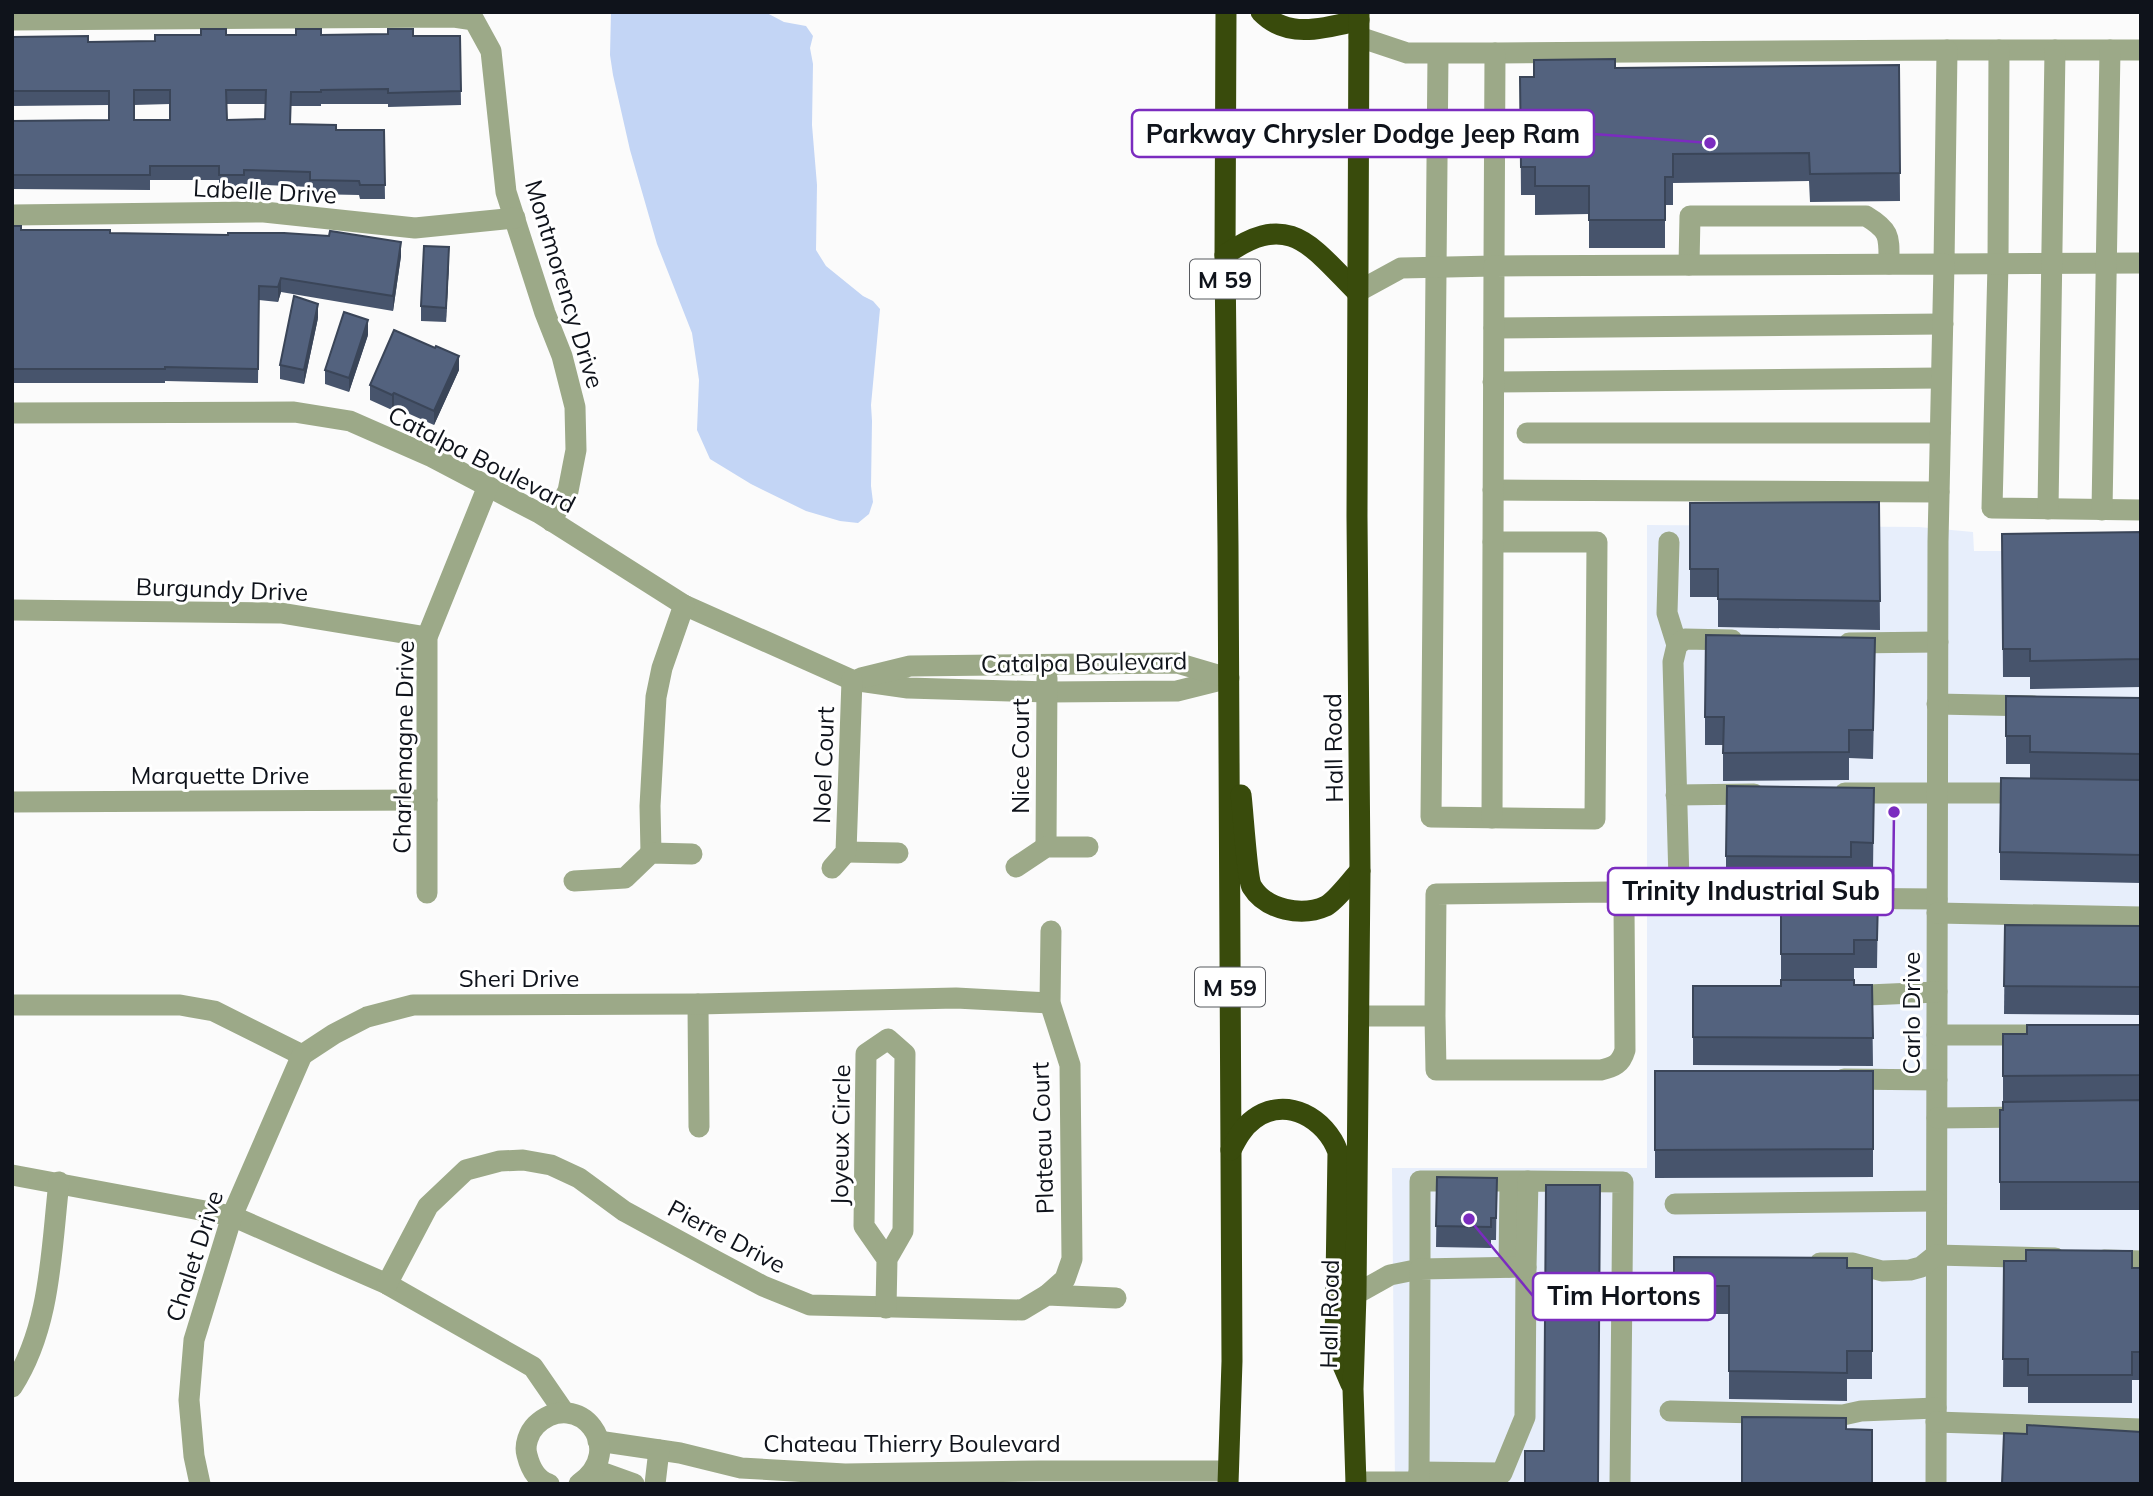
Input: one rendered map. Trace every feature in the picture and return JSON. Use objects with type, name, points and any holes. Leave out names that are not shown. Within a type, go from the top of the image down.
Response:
[{"type":"highway","name":"M 59","points":[[1226,12],[1232,1361],[1228,1477]]},
{"type":"highway","points":[[1261,12],[1269,21],[1292,29],[1325,29],[1359,23]]},
{"type":"highway","name":"Hall Road","points":[[1356,1483],[1353,1389],[1360,870],[1357,292],[1359,23]]},
{"type":"highway","points":[[1225,255],[1243,242],[1261,234],[1282,234],[1308,243],[1357,292]]},
{"type":"highway","points":[[1229,678],[1251,886],[1266,901],[1282,910],[1301,910],[1327,905],[1360,870]]},
{"type":"highway","points":[[1231,1150],[1242,1130],[1255,1118],[1268,1112],[1304,1112],[1333,1138],[1338,1152],[1335,1347],[1353,1389]]},
{"type":"street","name":"Montmorency Drive","points":[[12,20],[454,17],[474,20],[491,51],[506,192],[545,313],[562,356],[575,407],[576,450],[568,491],[551,521]]},
{"type":"street","points":[[1359,23],[1407,53],[2141,50]]},
{"type":"street","name":"Carlo Drive","points":[[1936,1484],[1937,642],[1947,50]]},
{"type":"street","points":[[1999,50],[1998,264],[1992,508],[2141,510]]},
{"type":"street","points":[[2048,509],[2054,264],[2055,50]]},
{"type":"street","points":[[2102,510],[2110,50]]},
{"type":"street","points":[[1492,818],[1495,53]]},
{"type":"street","points":[[1438,54],[1431,817],[1595,819],[1597,542],[1493,542]]},
{"type":"street","name":"Labelle Drive","points":[[12,215],[264,212],[415,228],[515,218]]},
{"type":"street","points":[[1689,265],[1690,216],[1866,216],[1886,231],[1889,240],[1889,264]]},
{"type":"street","points":[[1357,292],[1401,268],[2141,263]]},
{"type":"street","points":[[1494,328],[1943,324]]},
{"type":"street","points":[[1493,382],[1941,378]]},
{"type":"street","name":"Catalpa Boulevard","points":[[12,413],[305,414],[350,421],[432,457],[488,486],[551,521],[684,605],[852,680],[908,688],[1046,692],[1177,691],[1229,678]]},
{"type":"street","points":[[1527,433],[1940,433]]},
{"type":"street","name":"Charlemagne Drive","points":[[427,893],[427,637],[488,486]]},
{"type":"street","points":[[1493,490],[1939,492]]},
{"type":"street","points":[[1669,542],[1667,613],[1677,645],[1673,662],[1676,795],[1679,881],[1683,887],[1703,897],[2141,916]]},
{"type":"street","points":[[652,853],[650,806],[656,697],[662,668],[684,605]]},
{"type":"street","name":"Burgundy Drive","points":[[12,610],[282,613],[427,637]]},
{"type":"street","points":[[1677,645],[1685,639],[1758,641]]},
{"type":"street","points":[[1823,643],[1937,642]]},
{"type":"street","name":"Catalpa Boulevard","points":[[852,680],[909,666],[1177,663],[1229,678]]},
{"type":"street","name":"Nice Court","points":[[1046,847],[1047,665]]},
{"type":"street","name":"Noel Court","points":[[832,868],[846,852],[852,680]]},
{"type":"street","points":[[1937,704],[2059,706]]},
{"type":"street","points":[[1827,793],[2046,794]]},
{"type":"street","points":[[1676,795],[1772,794]]},
{"type":"street","name":"Marquette Drive","points":[[12,802],[428,800]]},
{"type":"street","name":"Nice Court","points":[[1016,867],[1046,847],[1088,846]]},
{"type":"street","name":"Noel Court","points":[[846,852],[898,853]]},
{"type":"street","points":[[574,881],[625,878],[652,853],[692,853]]},
{"type":"street","points":[[1611,892],[1624,905],[1625,1050],[1616,1066],[1601,1070],[1436,1070],[1435,1016],[1436,894],[1611,892]]},
{"type":"street","name":"Plateau Court","points":[[1047,1295],[1065,1279],[1072,1259],[1070,1065],[1049,1003],[1051,931]]},
{"type":"street","points":[[1821,996],[1937,992]]},
{"type":"street","name":"Sheri Drive","points":[[302,1055],[367,1017],[413,1005],[698,1004],[956,998],[1049,1003]]},
{"type":"street","points":[[698,1004],[699,1127]]},
{"type":"street","points":[[12,1005],[180,1005],[214,1011],[302,1055]]},
{"type":"street","points":[[1359,1016],[1435,1016]]},
{"type":"street","points":[[1937,1035],[2046,1035]]},
{"type":"street","name":"Joyeux Circle","points":[[886,1308],[887,1259],[903,1231],[905,1054],[888,1039],[866,1054],[864,1213],[864,1226],[887,1259]]},
{"type":"street","name":"Chalet Drive","points":[[200,1484],[194,1456],[189,1400],[194,1340],[232,1216],[302,1055]]},
{"type":"street","points":[[1828,1079],[1937,1080]]},
{"type":"street","points":[[1937,1118],[2050,1117]]},
{"type":"street","name":"Pierre Drive","points":[[387,1284],[428,1206],[466,1170],[500,1161],[523,1160],[551,1165],[579,1178],[624,1211],[762,1286],[810,1305],[1022,1310],[1047,1295],[1116,1298]]},
{"type":"street","points":[[12,1175],[232,1216],[387,1284],[533,1367],[564,1412]]},
{"type":"street","points":[[1419,1479],[1420,1181],[1623,1182],[1620,1484]]},
{"type":"street","points":[[12,1387],[23,1371],[37,1337],[47,1289],[60,1182]]},
{"type":"street","points":[[1356,1483],[1502,1473],[1525,1417],[1517,1267],[1519,1182]]},
{"type":"street","points":[[1675,1204],[1936,1201]]},
{"type":"street","points":[[1794,1263],[1845,1262],[1882,1271],[1921,1267],[1936,1255],[2141,1261]]},
{"type":"street","points":[[1356,1294],[1390,1275],[1420,1269],[1517,1267]]},
{"type":"street","points":[[1670,1411],[1843,1415],[1861,1411],[2141,1429]]},
{"type":"street","points":[[544,1483],[530,1468],[525,1449],[531,1430],[545,1416],[564,1412],[583,1418],[596,1432],[601,1451],[587,1477],[634,1484]]},
{"type":"street","name":"Chateau Thierry Boulevard","points":[[598,1441],[659,1450],[741,1468],[845,1479],[1228,1477]]},
{"type":"street","points":[[654,1484],[659,1450]]},
{"type":"shaded area","points":[[1647,525],[1919,527],[1973,532],[1974,551],[2141,551],[2141,1484],[1395,1484],[1392,1168],[1647,1168]]},
{"type":"water","points":[[611,12],[765,12],[784,22],[806,26],[813,36],[810,48],[813,64],[812,125],[817,185],[816,250],[826,266],[880,309],[871,405],[873,502],[869,514],[858,523],[806,511],[751,484],[710,459],[697,430],[699,380],[692,333],[657,244],[630,150],[613,75],[610,55]]},
{"type":"building","points":[[201,29],[226,29],[226,35],[296,35],[296,29],[321,29],[321,35],[388,34],[388,29],[413,29],[413,36],[460,36],[461,91],[388,93],[388,89],[291,92],[290,124],[336,125],[336,130],[384,130],[385,185],[360,185],[359,181],[310,180],[310,172],[244,170],[244,175],[219,175],[219,166],[150,166],[150,175],[12,175],[12,121],[109,120],[109,91],[12,91],[12,37],[88,36],[88,42],[155,41],[155,35],[201,35]],"holes":[[[134,90],[170,90],[170,120],[134,120]],[[226,90],[266,90],[265,119],[227,120]]]},
{"type":"building","points":[[1615,59],[1615,68],[1899,65],[1900,173],[1810,174],[1809,153],[1673,154],[1673,177],[1665,177],[1665,220],[1589,220],[1589,186],[1535,186],[1535,167],[1521,167],[1520,77],[1534,77],[1534,60]]},
{"type":"building","points":[[12,226],[21,226],[21,230],[110,230],[110,233],[228,235],[284,233],[329,236],[330,231],[401,242],[393,296],[281,278],[278,287],[259,286],[258,369],[12,369]]},
{"type":"building","points":[[424,246],[449,247],[446,308],[421,306]]},
{"type":"building","points":[[294,296],[318,304],[304,370],[280,365]]},
{"type":"building","points":[[344,312],[368,320],[349,378],[325,370]]},
{"type":"building","points":[[394,330],[459,356],[434,411],[370,385]]},
{"type":"building","points":[[1879,502],[1880,601],[1718,599],[1718,569],[1690,569],[1690,503]]},
{"type":"building","points":[[2141,532],[2141,659],[2030,661],[2030,649],[2003,649],[2002,534]]},
{"type":"building","points":[[1706,635],[1875,638],[1873,730],[1849,730],[1849,752],[1723,753],[1724,717],[1705,717]]},
{"type":"building","points":[[2006,696],[2141,698],[2141,754],[2030,752],[2030,736],[2006,736]]},
{"type":"building","points":[[2001,778],[2141,780],[2141,855],[2000,852]]},
{"type":"building","points":[[1727,786],[1874,788],[1873,843],[1851,842],[1851,857],[1726,856]]},
{"type":"building","points":[[1781,900],[1878,900],[1877,940],[1854,940],[1854,954],[1781,954]]},
{"type":"building","points":[[2005,925],[2141,926],[2141,987],[2004,986]]},
{"type":"building","points":[[1781,980],[1854,980],[1854,985],[1872,985],[1873,1038],[1693,1037],[1693,986],[1781,986]]},
{"type":"building","points":[[2027,1025],[2141,1025],[2141,1075],[2003,1076],[2003,1034],[2027,1034]]},
{"type":"building","points":[[1655,1071],[1873,1071],[1873,1149],[1655,1150]]},
{"type":"building","points":[[2141,1100],[2141,1182],[2000,1182],[2000,1110],[2003,1110],[2003,1102]]},
{"type":"building","points":[[1437,1177],[1497,1178],[1496,1218],[1491,1218],[1491,1227],[1436,1226]]},
{"type":"building","points":[[1546,1185],[1600,1185],[1598,1484],[1525,1484],[1525,1451],[1544,1451]]},
{"type":"building","points":[[2026,1250],[2132,1251],[2132,1268],[2141,1268],[2141,1352],[2132,1352],[2132,1375],[2028,1375],[2028,1359],[2003,1359],[2004,1261],[2026,1261]]},
{"type":"building","points":[[1674,1257],[1847,1258],[1847,1268],[1872,1268],[1872,1351],[1847,1351],[1847,1373],[1729,1371],[1729,1286],[1674,1286]]},
{"type":"building","points":[[1742,1417],[1846,1418],[1846,1429],[1872,1430],[1872,1484],[1742,1484]]},
{"type":"building","points":[[2027,1425],[2141,1432],[2141,1484],[2002,1484],[2004,1433],[2027,1434]]},
{"type":"place","name":"Parkway Chrysler Dodge Jeep Ram","points":[[1710,143]]},
{"type":"place","name":"Trinity Industrial Sub","points":[[1894,812]]},
{"type":"place","name":"Tim Hortons","points":[[1469,1219]]}]
